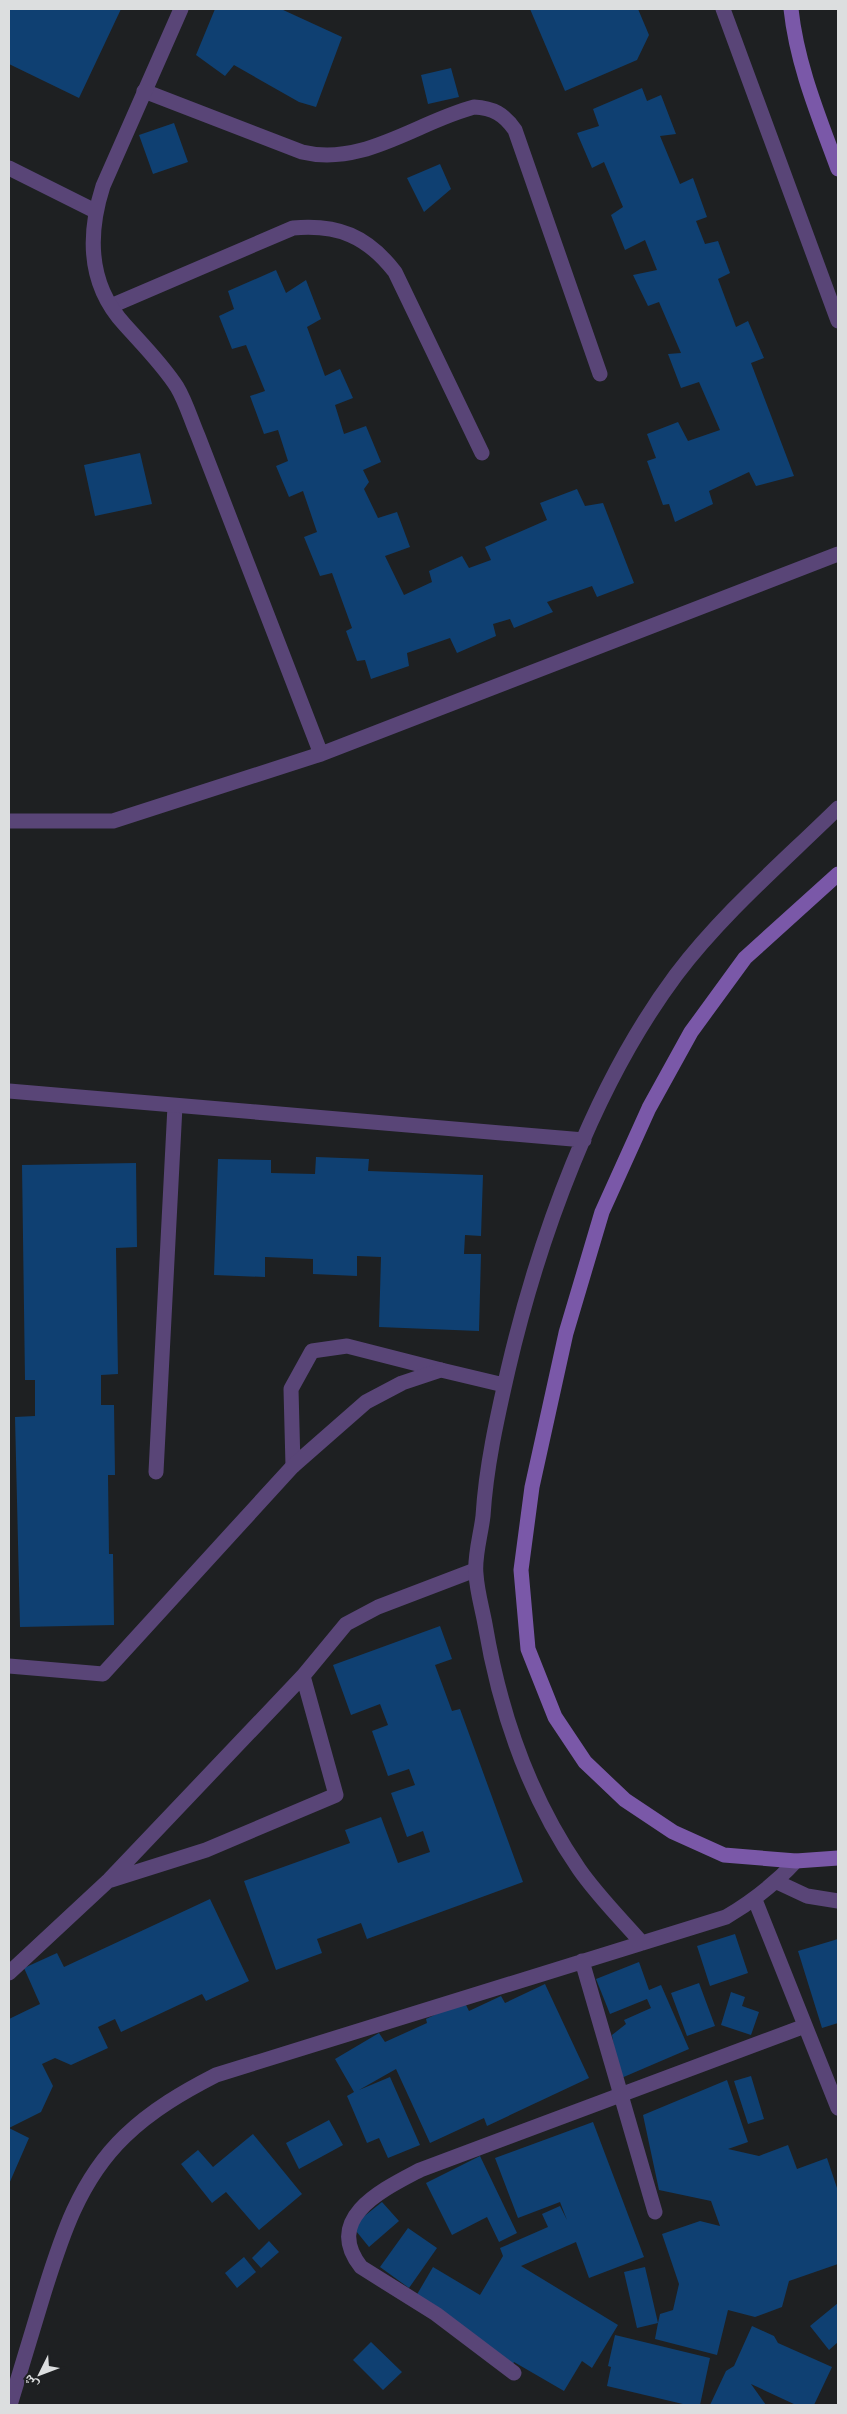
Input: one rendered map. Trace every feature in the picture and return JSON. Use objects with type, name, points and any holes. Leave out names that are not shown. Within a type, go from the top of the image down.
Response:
[{"type":"main road","points":[[791,9],[793,31],[807,86],[838,169]]},
{"type":"main road","points":[[838,874],[745,958],[691,1032],[649,1108],[602,1212],[566,1332],[532,1487],[521,1570],[528,1649],[555,1717],[585,1762],[625,1800],[673,1832],[724,1855],[796,1861],[838,1858]]},
{"type":"street","points":[[181,9],[103,186],[95,210],[92,236],[94,261],[101,286],[110,306],[177,387],[198,436],[321,754]]},
{"type":"street","points":[[724,9],[838,321]]},
{"type":"street","points":[[144,92],[302,152],[318,156],[334,156],[365,150],[474,107],[487,108],[498,112],[508,120],[515,130],[600,374]]},
{"type":"street","points":[[9,168],[95,210]]},
{"type":"street","points":[[110,306],[293,228],[314,226],[334,229],[353,236],[383,257],[395,272],[482,453]]},
{"type":"street","points":[[9,821],[113,821],[321,754],[838,554]]},
{"type":"street","points":[[642,1943],[581,1872],[556,1833],[534,1791],[515,1747],[501,1702],[475,1570],[481,1540],[485,1485],[504,1385],[518,1327],[542,1250],[584,1140],[627,1052],[676,976],[708,936],[838,808]]},
{"type":"street","points":[[9,1091],[584,1140]]},
{"type":"street","points":[[156,1472],[175,1106]]},
{"type":"street","points":[[293,1466],[291,1389],[312,1351],[347,1346],[504,1385]]},
{"type":"street","points":[[9,1666],[103,1674],[293,1466],[366,1402],[402,1383],[442,1370]]},
{"type":"street","points":[[9,1972],[109,1880],[303,1676],[346,1624],[378,1607],[475,1570]]},
{"type":"street","points":[[109,1880],[206,1850],[336,1795],[303,1676]]},
{"type":"street","points":[[10,2405],[63,2232],[79,2198],[99,2166],[124,2137],[152,2112],[183,2092],[216,2075],[726,1917],[755,1900],[777,1882],[796,1861]]},
{"type":"street","points":[[777,1882],[807,1896],[838,1901]]},
{"type":"street","points":[[755,1900],[838,2108]]},
{"type":"street","points":[[582,1961],[655,2212]]},
{"type":"street","points":[[514,2373],[436,2314],[361,2267],[352,2256],[348,2242],[349,2227],[355,2213],[395,2183],[420,2170],[805,2026]]},
{"type":"building","points":[[9,9],[121,9],[79,98],[9,64]]},
{"type":"building","points":[[215,9],[281,9],[342,37],[316,107],[299,102],[234,65],[225,76],[196,55]]},
{"type":"building","points":[[530,9],[638,9],[649,35],[637,60],[565,91]]},
{"type":"building","points":[[451,68],[459,97],[428,104],[421,75]]},
{"type":"building","points":[[642,88],[647,101],[661,95],[676,134],[660,136],[680,184],[693,178],[707,217],[696,221],[705,244],[718,241],[730,273],[718,279],[736,327],[748,321],[764,358],[751,363],[794,476],[756,486],[749,472],[709,491],[713,504],[675,522],[669,504],[663,505],[647,461],[656,458],[647,434],[678,422],[688,441],[720,430],[699,382],[681,388],[668,354],[681,353],[659,302],[648,306],[633,275],[657,270],[645,240],[625,250],[611,215],[623,207],[604,162],[592,168],[577,133],[599,126],[593,109]]},
{"type":"building","points":[[174,123],[188,162],[153,174],[139,135]]},
{"type":"building","points":[[440,164],[451,189],[424,212],[407,178]]},
{"type":"building","points":[[276,270],[286,293],[306,280],[321,319],[307,327],[325,376],[340,369],[353,398],[335,405],[344,434],[366,426],[381,462],[363,470],[369,482],[364,489],[378,518],[397,512],[410,547],[385,556],[404,595],[432,582],[429,571],[462,556],[469,568],[491,560],[485,547],[547,520],[540,503],[577,489],[585,506],[603,503],[634,583],[597,597],[592,586],[547,602],[553,612],[514,628],[510,619],[493,624],[496,636],[457,653],[450,638],[407,653],[409,666],[371,679],[365,660],[357,661],[346,631],[352,628],[332,573],[320,576],[304,537],[317,532],[303,491],[289,497],[276,466],[288,461],[278,430],[264,434],[250,396],[265,391],[246,345],[232,349],[219,316],[234,309],[228,291]]},
{"type":"building","points":[[140,453],[152,504],[95,516],[84,465]]},
{"type":"building","points":[[316,1157],[369,1159],[368,1171],[483,1175],[481,1236],[465,1235],[464,1254],[481,1254],[479,1331],[379,1327],[381,1257],[357,1256],[357,1276],[313,1274],[313,1259],[265,1257],[265,1277],[214,1275],[218,1159],[271,1160],[271,1173],[315,1174]]},
{"type":"building","points":[[136,1163],[137,1247],[116,1248],[118,1374],[101,1375],[101,1405],[114,1405],[115,1475],[108,1475],[109,1554],[113,1554],[114,1625],[20,1627],[15,1417],[35,1416],[35,1380],[25,1380],[22,1165]]},
{"type":"building","points":[[440,1626],[452,1659],[435,1665],[452,1711],[460,1709],[523,1882],[367,1939],[361,1923],[317,1939],[322,1953],[276,1970],[244,1881],[350,1843],[345,1830],[381,1817],[398,1863],[430,1852],[423,1831],[407,1837],[391,1793],[415,1785],[409,1769],[388,1776],[372,1731],[388,1725],[380,1704],[351,1715],[333,1665]]},
{"type":"building","points":[[210,1899],[249,1981],[206,2001],[202,1994],[121,2032],[115,2019],[98,2027],[108,2048],[71,2065],[55,2058],[42,2064],[53,2086],[41,2112],[9,2128],[9,2019],[40,2004],[24,1968],[57,1953],[64,1967]]},
{"type":"building","points":[[735,1934],[748,1973],[710,1986],[697,1946]]},
{"type":"building","points":[[838,1939],[838,2023],[822,2028],[798,1951]]},
{"type":"building","points":[[639,1962],[649,1990],[661,1985],[689,2049],[619,2079],[612,2035],[626,2024],[624,2020],[651,2008],[647,1999],[610,2014],[596,1979]]},
{"type":"building","points":[[699,1983],[715,2026],[687,2036],[671,1993]]},
{"type":"building","points":[[545,1984],[589,2078],[487,2126],[484,2118],[430,2143],[396,2069],[359,2090],[390,2077],[420,2145],[388,2158],[379,2138],[367,2143],[347,2096],[354,2092],[335,2059],[379,2033],[385,2042],[427,2023],[426,2019],[464,2001],[469,2011],[501,1996],[505,2003]]},
{"type":"building","points":[[731,1992],[745,1997],[742,2006],[759,2012],[751,2035],[721,2025]]},
{"type":"building","points":[[751,2076],[764,2119],[748,2124],[734,2081]]},
{"type":"building","points":[[727,2080],[748,2142],[728,2149],[759,2156],[788,2145],[797,2169],[827,2158],[838,2191],[838,2264],[789,2281],[782,2307],[755,2317],[728,2310],[717,2355],[655,2339],[660,2314],[673,2310],[679,2284],[662,2234],[700,2221],[720,2226],[711,2201],[659,2190],[643,2115]]},
{"type":"building","points":[[329,2120],[343,2145],[299,2169],[286,2143]]},
{"type":"building","points":[[593,2122],[644,2257],[589,2278],[576,2242],[521,2266],[618,2325],[592,2368],[582,2361],[564,2391],[514,2362],[513,2364],[412,2303],[433,2267],[480,2295],[503,2256],[500,2248],[548,2227],[542,2214],[560,2206],[567,2220],[560,2202],[518,2218],[495,2158]]},
{"type":"building","points":[[9,2128],[29,2138],[9,2184]]},
{"type":"building","points":[[253,2134],[302,2194],[259,2230],[226,2192],[212,2203],[181,2164],[198,2150],[213,2167]]},
{"type":"building","points":[[480,2156],[517,2233],[499,2242],[487,2217],[452,2235],[426,2183]]},
{"type":"building","points":[[382,2202],[399,2221],[369,2247],[352,2226]]},
{"type":"building","points":[[408,2228],[437,2248],[409,2288],[380,2267]]},
{"type":"building","points":[[269,2241],[279,2252],[261,2268],[252,2258]]},
{"type":"building","points":[[244,2257],[256,2272],[237,2288],[225,2273]]},
{"type":"building","points":[[645,2267],[658,2323],[637,2328],[624,2272]]},
{"type":"building","points":[[838,2303],[838,2342],[829,2350],[810,2326]]},
{"type":"building","points":[[752,2326],[774,2336],[778,2343],[832,2367],[814,2405],[796,2405],[751,2384],[766,2405],[710,2405],[726,2371],[734,2366]]},
{"type":"building","points":[[615,2335],[710,2358],[700,2405],[687,2405],[607,2386],[611,2367],[608,2366]]},
{"type":"building","points":[[371,2342],[402,2372],[383,2390],[353,2360]]}]
